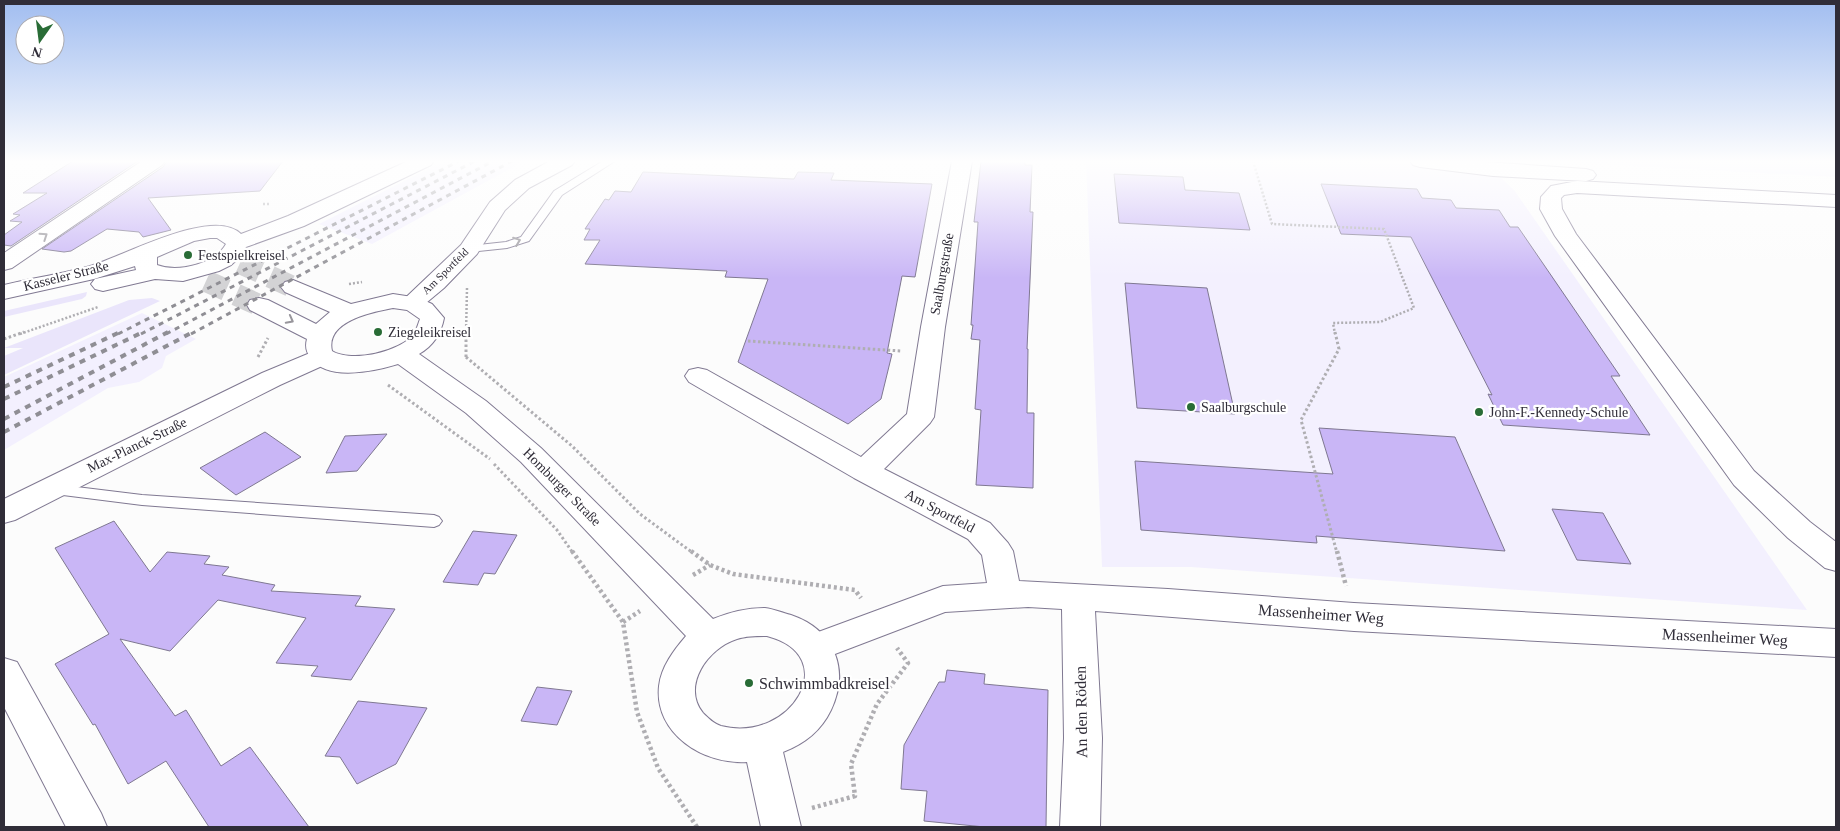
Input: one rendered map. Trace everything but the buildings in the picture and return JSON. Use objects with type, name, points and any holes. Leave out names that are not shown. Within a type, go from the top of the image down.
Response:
[{"type":"street","points":[[4,263],[98,200]]},
{"type":"street","name":"Kasseler Straße","points":[[4,292],[98,271],[157,249],[182,237],[211,232],[258,218],[301,200]]},
{"type":"street","name":"Kasseler Straße","points":[[4,306],[153,273],[199,276],[216,264],[296,221],[341,200]]},
{"type":"street","name":"Am Sportfeld","points":[[412,303],[436,283],[469,248],[497,206],[504,200]]},
{"type":"street","name":"Saalburgstraße","points":[[931,340],[955,200]]},
{"type":"street","points":[[1551,200],[1551,209],[1566,236],[1744,478],[1799,530],[1836,559]]},
{"type":"street","points":[[1813,200],[1836,201]]},
{"type":"street","name":"Kasseler Straße","points":[[211,232],[234,237],[236,254]]},
{"type":"street","points":[[153,273],[147,269],[145,263],[149,256],[157,249]]},
{"type":"street","points":[[293,287],[350,312]]},
{"type":"street","points":[[259,305],[321,346],[333,361],[348,364],[365,364],[401,354],[419,343],[430,330],[432,318],[426,309],[412,303],[372,304],[337,319],[321,346]]},
{"type":"street","points":[[864,471],[920,417],[931,340]]},
{"type":"street","name":"Max-Planck-Straße","points":[[4,512],[271,379],[321,346]]},
{"type":"street","name":"Homburger Straße","points":[[401,354],[476,406],[531,455],[709,637]]},
{"type":"street","name":"Am Sportfeld","points":[[698,376],[864,471],[979,531],[997,551],[1006,596]]},
{"type":"street","name":"Massenheimer Weg","points":[[814,648],[943,599],[1028,594],[1168,602],[1354,617],[1836,644]]},
{"type":"street","name":"An den Röden","points":[[1078,597],[1083,738],[1080,827]]},
{"type":"street","points":[[767,622],[786,627],[802,635],[814,648],[822,664],[822,683],[817,702],[803,720],[785,735],[762,744],[739,746],[718,743],[699,734],[685,720],[678,703],[677,686],[682,667],[693,650],[709,637],[727,628],[747,623],[767,622]]},
{"type":"street","points":[[4,673],[87,827]]},
{"type":"street","points":[[762,744],[781,827]]},
{"type":"lane","points":[[469,248],[508,245],[525,238],[553,200]]},
{"type":"lane","points":[[49,488],[142,500],[434,521]]},
{"type":"path","points":[[1265,200],[1272,224],[1384,229],[1414,308],[1380,322],[1333,323],[1339,349],[1301,420],[1354,617]]},
{"type":"path","points":[[436,283],[468,288],[466,357],[572,446],[640,514],[710,565],[733,574],[854,590],[908,663],[877,704],[851,764],[855,796]]},
{"type":"path","points":[[4,339],[101,306]]},
{"type":"path","points":[[748,341],[931,340]]},
{"type":"path","points":[[398,391],[492,461],[557,530],[624,622],[628,668],[637,712],[658,768],[697,827]]},
{"type":"shaded area","points":[[367,200],[453,200],[372,244],[319,224]]},
{"type":"shaded area","name":"John-F.-Kennedy-Schule","points":[[1088,200],[1521,200],[1807,610],[1191,567],[1102,567]]},
{"type":"shaded area","points":[[87,292],[86,296],[82,299],[4,317],[4,311]]},
{"type":"shaded area","points":[[152,298],[160,301],[4,375],[4,356],[23,348],[4,348],[129,300]]},
{"type":"shaded area","points":[[142,313],[196,339],[166,356],[162,368],[139,382],[108,388],[4,450],[4,377]]},
{"type":"tunnel","points":[[240,263],[293,287]]},
{"type":"tunnel","points":[[206,281],[259,305]]},
{"type":"railway","points":[[118,334],[383,200]]},
{"type":"railway","points":[[141,334],[400,200]]},
{"type":"railway","points":[[166,334],[420,200]]},
{"type":"railway","points":[[191,334],[440,200]]},
{"type":"railway","points":[[4,387],[120,332]]},
{"type":"railway","points":[[4,399],[143,332]]},
{"type":"railway","points":[[4,419],[168,332]]},
{"type":"railway","points":[[4,432],[193,332]]},
{"type":"place","name":"Festspielkreisel","points":[[188,255]]},
{"type":"place","name":"Ziegeleikreisel","points":[[378,332]]},
{"type":"place","name":"Saalburgschule","points":[[1191,407]]},
{"type":"place","name":"John-F.-Kennedy-Schule","points":[[1479,412]]},
{"type":"place","name":"Schwimmbadkreisel","points":[[749,683]]}]
